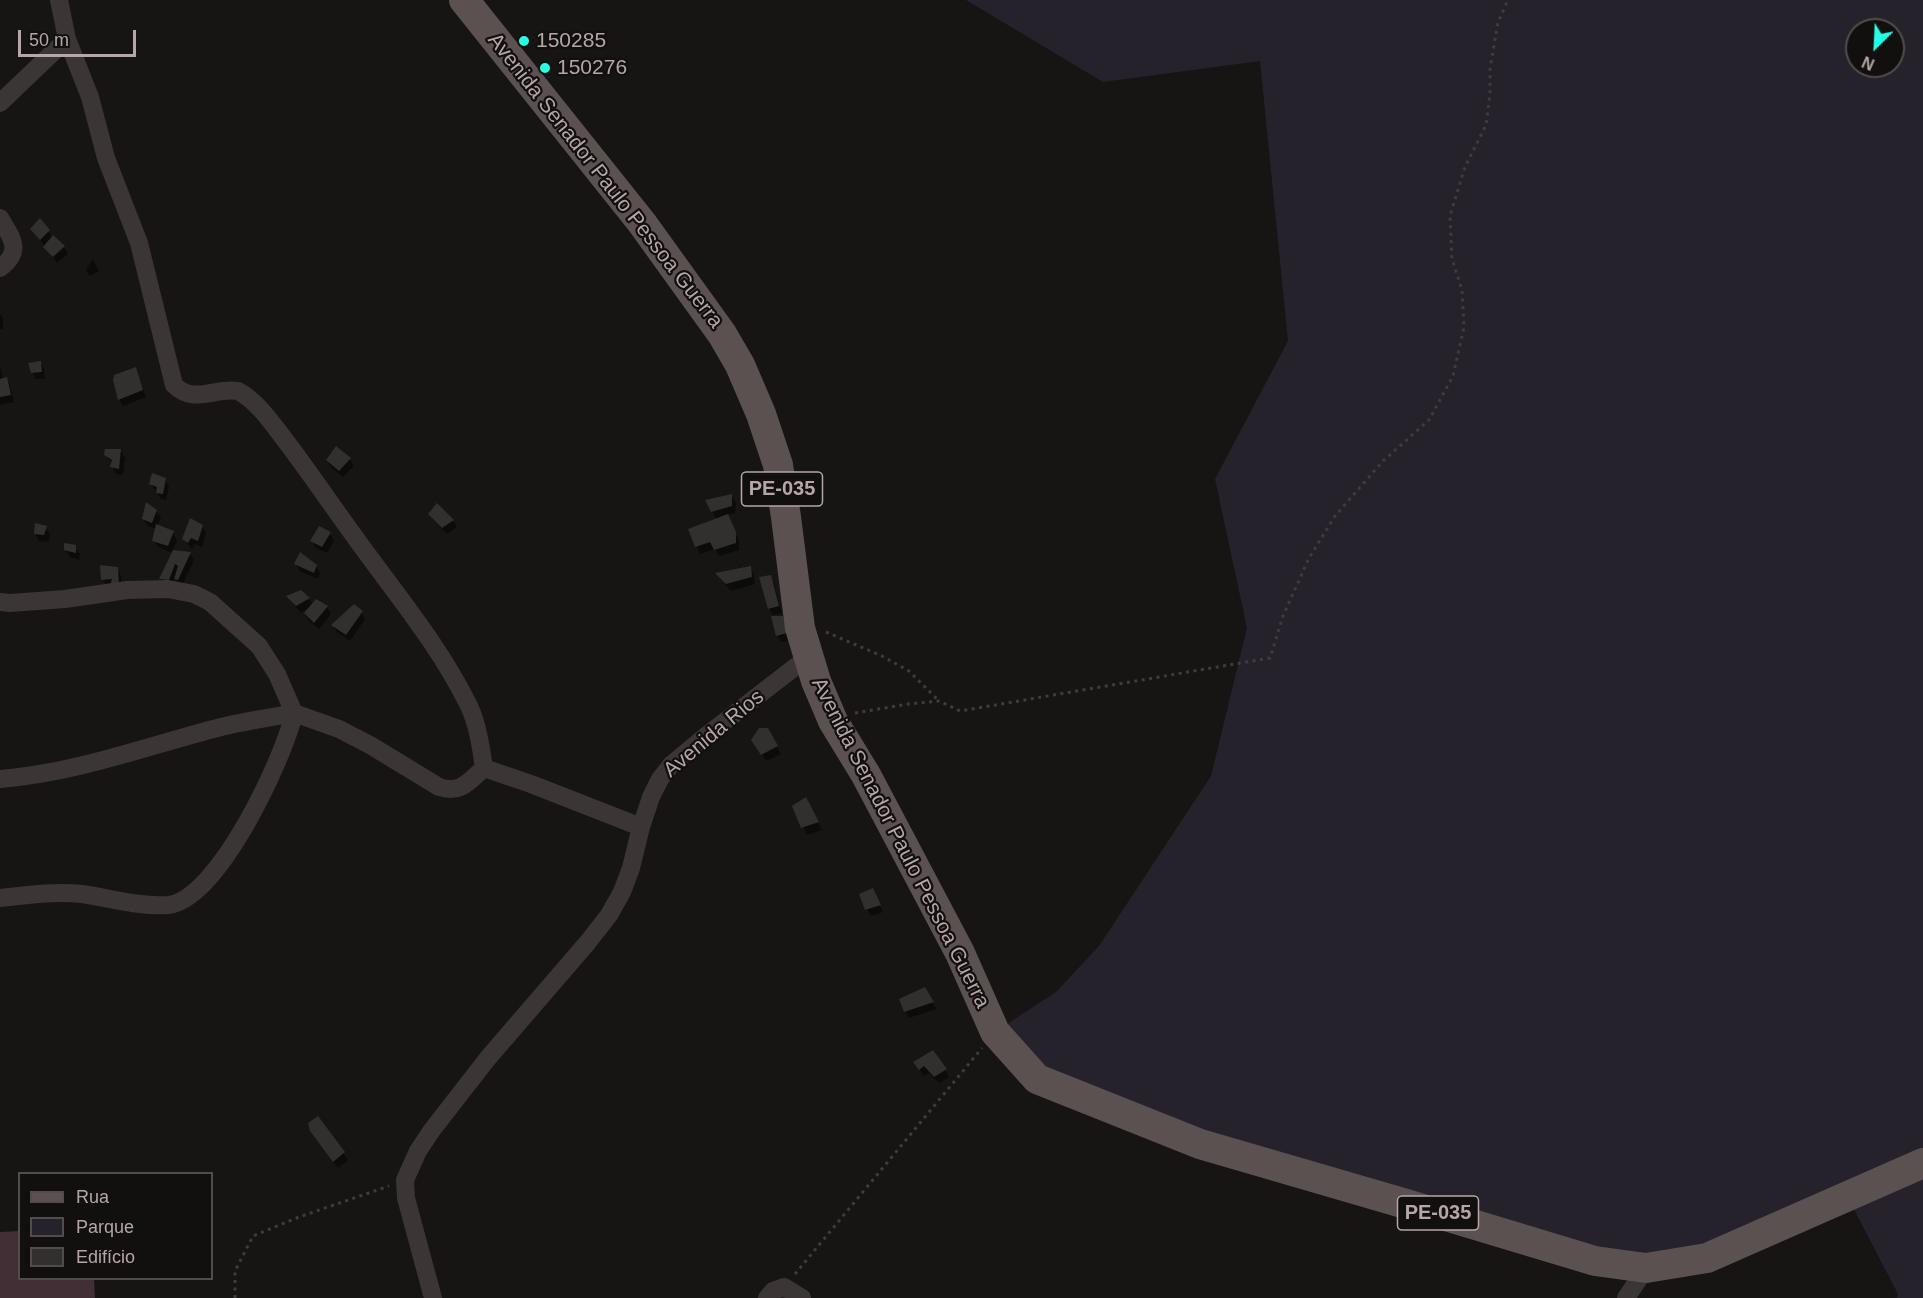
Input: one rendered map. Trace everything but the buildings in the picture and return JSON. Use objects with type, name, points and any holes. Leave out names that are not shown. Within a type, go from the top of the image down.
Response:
[{"type":"main road","name":"Avenida Senador Paulo Pessoa Guerra","points":[[464,0],[642,223],[722,334],[740,365],[761,414],[777,465],[800,628],[808,657],[834,721],[866,775],[956,943],[995,1032]]},
{"type":"main road","name":"PE-035","points":[[995,1032],[1037,1079],[1173,1135],[1595,1262],[1646,1268],[1707,1258],[1923,1162]]},
{"type":"street","points":[[59,0],[67,39],[90,97],[106,158],[139,243],[174,385],[180,391],[197,396],[238,391],[246,395],[276,428],[394,587],[454,677],[471,709],[482,750],[484,768]]},
{"type":"street","points":[[0,104],[67,39]]},
{"type":"street","points":[[0,218],[12,237],[14,249],[10,258],[0,268]]},
{"type":"street","points":[[0,602],[65,599],[127,590],[168,589],[194,594],[210,602],[259,646],[277,674],[294,713],[279,758],[249,817],[209,877],[187,897],[169,905],[61,893],[0,898]]},
{"type":"street","name":"Avenida Rios","points":[[405,1180],[418,1151],[432,1130],[488,1058],[609,915],[622,892],[631,868],[641,827],[660,779],[671,765],[808,657]]},
{"type":"street","points":[[0,779],[29,777],[71,769],[222,727],[294,713],[339,729],[379,750],[439,787],[449,790],[460,788],[484,768]]},
{"type":"street","points":[[484,768],[641,827]]},
{"type":"street","points":[[405,1180],[410,1218],[433,1298]]},
{"type":"street","points":[[1626,1298],[1646,1268]]},
{"type":"street","points":[[767,1298],[784,1287],[802,1298]]},
{"type":"path","points":[[800,628],[825,632],[882,656],[909,671],[939,701],[960,711],[1270,658],[1283,616],[1309,558],[1335,516],[1383,461],[1429,420],[1453,376],[1464,327],[1462,290],[1452,260],[1450,216],[1465,167],[1486,125],[1490,69],[1498,22],[1508,0]]},
{"type":"path","points":[[834,721],[849,714],[939,701]]},
{"type":"path","points":[[784,1287],[995,1032]]},
{"type":"path","points":[[235,1298],[235,1271],[253,1236],[299,1217],[405,1180]]},
{"type":"green space","points":[[966,0],[1923,0],[1923,1298],[1897,1298],[1898,1294],[1847,1196],[1646,1268],[1078,1094],[995,1032],[1056,992],[1099,946],[1211,776],[1247,628],[1215,479],[1288,341],[1260,61],[1103,82]]},
{"type":"shaded area","points":[[18,1231],[18,1280],[94,1280],[95,1298],[0,1298],[0,1232]]},
{"type":"place","name":"150285","points":[[524,41]]},
{"type":"place","name":"150276","points":[[545,68]]}]
